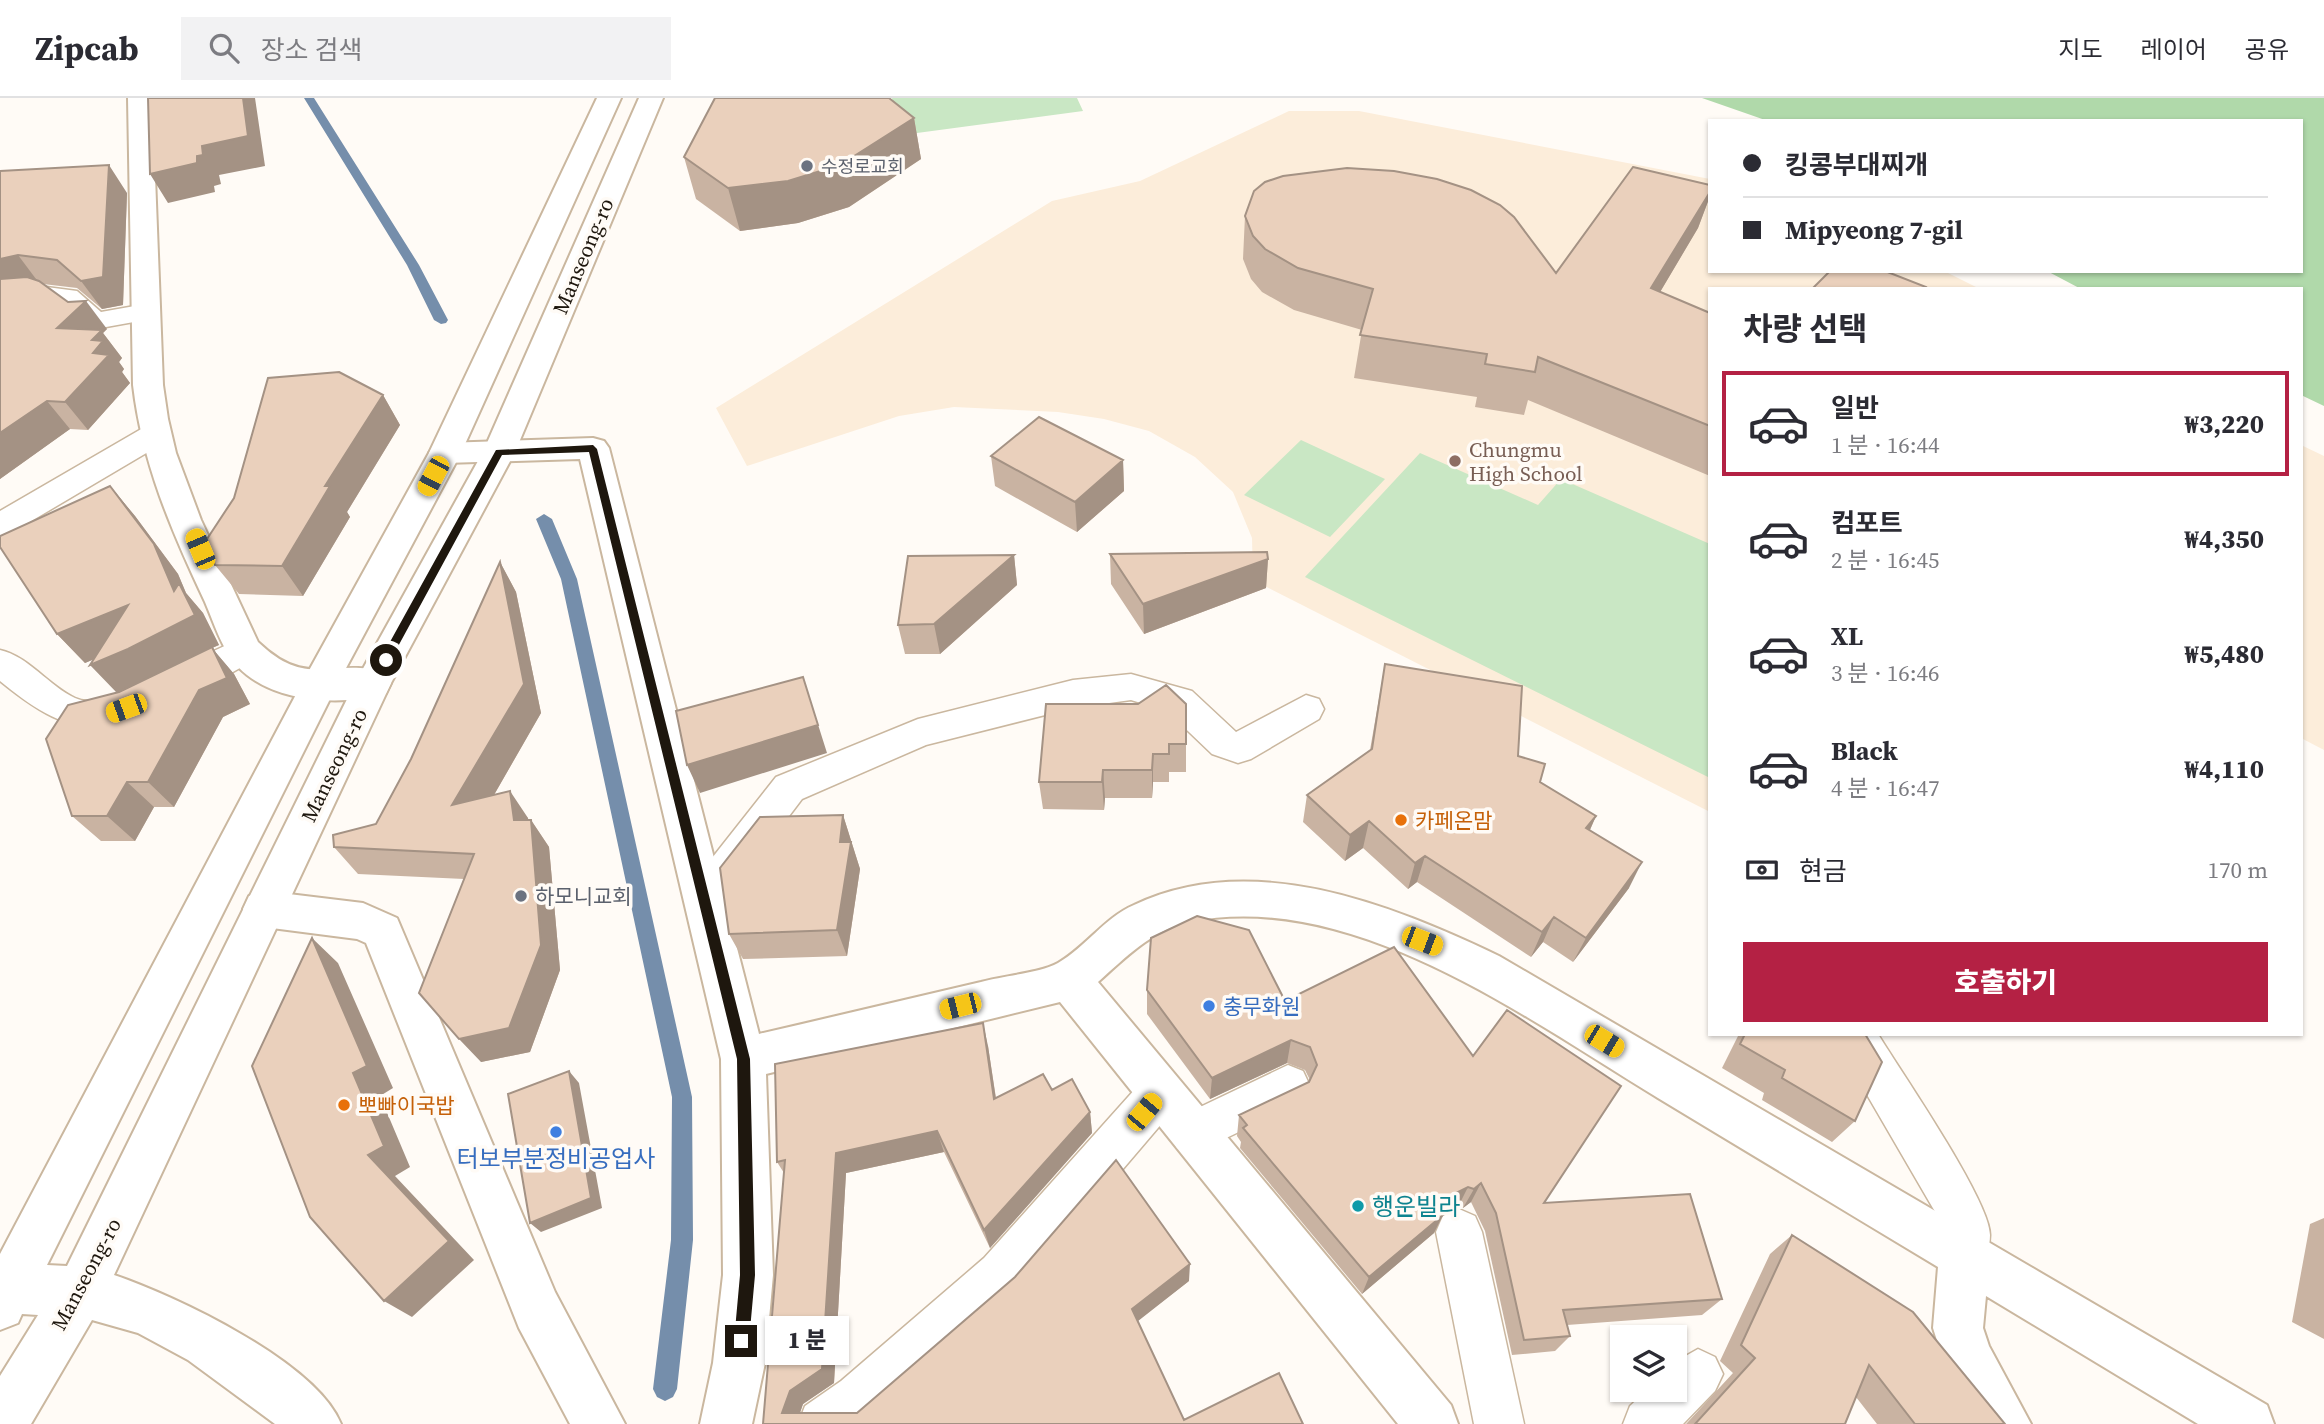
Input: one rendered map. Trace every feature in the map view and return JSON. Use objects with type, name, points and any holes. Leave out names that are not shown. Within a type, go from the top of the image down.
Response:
[{"type":"street","points":[[140,98],[149,397],[160,457],[244,650],[256,664],[281,680],[319,685],[373,683]]},
{"type":"street","name":"Manseong-ro","points":[[5,1297],[319,685],[446,453],[609,98]]},
{"type":"street","name":"Manseong-ro","points":[[1,1424],[80,1292],[373,683],[499,452],[651,98]]},
{"type":"street","points":[[446,453],[593,449],[743,1059],[748,1275],[739,1363],[726,1424]]},
{"type":"street","points":[[743,1059],[1069,980],[1148,918],[1200,902],[1250,900],[1308,907],[1375,923],[1446,950],[1484,970],[2248,1424]]},
{"type":"street","points":[[264,909],[363,921],[382,931],[537,1310],[599,1424]]},
{"type":"street","points":[[1069,980],[1432,1424]]},
{"type":"street","points":[[1964,1255],[1958,1328],[1966,1357],[2005,1424]]},
{"type":"street","points":[[5,1297],[80,1292],[144,1311],[192,1332],[253,1372],[316,1424]]},
{"type":"lane","points":[[0,300],[39,294],[67,297],[95,321],[146,312]]},
{"type":"lane","points":[[0,525],[154,435]]},
{"type":"lane","points":[[1,663],[66,711],[77,715],[109,714],[244,650]]},
{"type":"lane","points":[[704,898],[789,788],[918,733],[1073,694],[1131,687],[1179,701],[1226,744],[1238,749],[1306,709]]},
{"type":"lane","points":[[1856,1036],[1962,1214],[1967,1234],[1964,1255]]},
{"type":"lane","points":[[1193,1133],[1288,1086]]},
{"type":"lane","points":[[823,1424],[859,1399],[1001,1275],[1160,1093]]},
{"type":"lane","points":[[1459,1232],[1499,1424]]},
{"type":"lane","points":[[1648,1424],[1698,1374]]},
{"type":"shaded area","name":"Chungmu High School","points":[[1289,111],[1359,111],[1708,179],[1708,273],[1948,273],[1976,287],[1708,287],[1708,811],[1253,580],[1252,538],[1233,492],[1195,457],[1149,431],[1104,419],[1058,412],[954,407],[899,416],[747,466],[716,408],[1052,201],[1140,181]]},
{"type":"shaded area","points":[[2303,446],[2324,456],[2324,750],[2303,739]]},
{"type":"green space","points":[[892,98],[1077,98],[1083,111],[902,135]]},
{"type":"green space","points":[[1702,98],[2324,98],[2324,406],[2303,396],[2303,287],[2077,287],[2051,273],[2303,273],[2303,119],[1762,119]]},
{"type":"green space","points":[[1301,440],[1385,479],[1330,537],[1244,495]]},
{"type":"green space","points":[[1420,453],[1538,505],[1561,479],[1708,543],[1708,777],[1305,577]]},
{"type":"building","points":[[148,98],[243,98],[248,136],[202,146],[203,155],[197,156],[197,163],[150,174]]},
{"type":"building","points":[[715,98],[889,98],[914,118],[840,165],[788,181],[728,188],[684,157]]},
{"type":"building","points":[[109,165],[103,277],[81,281],[57,260],[18,255],[0,259],[0,171]]},
{"type":"building","points":[[1633,167],[1708,185],[1708,195],[1651,288],[1708,312],[1708,425],[1538,357],[1535,372],[1485,364],[1487,354],[1360,335],[1373,289],[1298,268],[1265,249],[1253,236],[1245,216],[1254,191],[1265,182],[1283,176],[1347,168],[1394,171],[1437,179],[1471,190],[1500,205],[1514,217],[1556,273]]},
{"type":"building","points":[[1828,273],[1890,273],[1926,287],[1814,287]]},
{"type":"building","points":[[27,277],[39,281],[68,302],[86,301],[57,328],[102,330],[92,340],[103,341],[93,353],[109,355],[65,402],[47,401],[0,433],[0,279]]},
{"type":"building","points":[[339,372],[383,395],[325,486],[330,486],[282,566],[215,565],[205,542],[234,498],[268,378]]},
{"type":"building","points":[[1039,417],[1123,460],[1075,502],[991,456]]},
{"type":"building","points":[[110,486],[154,544],[174,591],[179,583],[195,615],[90,665],[128,605],[57,634],[0,547],[0,536]]},
{"type":"building","points":[[1267,552],[1268,559],[1143,604],[1110,554]]},
{"type":"building","points":[[1014,555],[934,624],[898,625],[908,556]]},
{"type":"building","points":[[500,562],[524,684],[452,805],[510,791],[514,820],[531,820],[541,945],[509,1028],[459,1039],[419,993],[474,854],[334,847],[333,835],[376,824],[411,759]]},
{"type":"building","points":[[212,647],[227,678],[199,690],[148,782],[127,782],[107,816],[72,816],[46,739],[68,705],[119,692]]},
{"type":"building","points":[[1385,664],[1522,686],[1518,756],[1545,764],[1540,782],[1596,816],[1586,828],[1642,862],[1586,938],[1554,917],[1542,932],[1425,856],[1415,863],[1369,821],[1350,835],[1307,795],[1372,749]]},
{"type":"building","points":[[803,677],[818,725],[687,765],[676,711]]},
{"type":"building","points":[[1166,685],[1186,704],[1186,744],[1169,744],[1169,754],[1153,754],[1152,770],[1103,770],[1102,782],[1039,782],[1046,704],[1138,704]]},
{"type":"building","points":[[843,815],[840,842],[851,842],[837,930],[729,934],[720,868],[760,817]]},
{"type":"building","points":[[1197,916],[1249,930],[1285,1001],[1394,947],[1473,1056],[1507,1010],[1621,1086],[1544,1203],[1690,1194],[1722,1299],[1563,1310],[1570,1336],[1524,1340],[1496,1213],[1481,1183],[1474,1189],[1468,1187],[1452,1195],[1443,1215],[1369,1277],[1243,1128],[1247,1125],[1239,1115],[1309,1082],[1317,1065],[1310,1047],[1291,1040],[1212,1078],[1147,990],[1151,938]]},
{"type":"building","points":[[312,938],[367,1066],[353,1073],[384,1146],[368,1155],[449,1241],[384,1301],[310,1217],[252,1066]]},
{"type":"building","points":[[983,1023],[994,1099],[1043,1074],[1052,1090],[1072,1079],[1090,1112],[984,1230],[937,1131],[836,1153],[822,1369],[790,1391],[782,1413],[857,1413],[1015,1277],[1116,1160],[1190,1264],[1132,1309],[1184,1420],[1279,1373],[1303,1424],[763,1424],[785,1160],[777,1162],[775,1064]]},
{"type":"building","points":[[1744,1036],[1866,1036],[1882,1062],[1855,1121],[1782,1078],[1785,1070],[1740,1044]]},
{"type":"building","points":[[569,1071],[591,1198],[530,1223],[508,1094]]},
{"type":"building","points":[[1792,1235],[1913,1312],[2005,1424],[1915,1424],[1869,1365],[1845,1424],[1695,1424],[1755,1358],[1741,1345]]},
{"type":"waterway","points":[[309,98],[413,265],[441,320]]},
{"type":"waterway","points":[[544,519],[569,579],[682,1097],[682,1240],[665,1389]]},
{"type":"place","name":"수정로교회","points":[[807,166]]},
{"type":"place","name":"Chungmu High School","points":[[1455,461]]},
{"type":"place","name":"카페온맘","points":[[1401,820]]},
{"type":"place","name":"하모니교회","points":[[521,896]]},
{"type":"place","name":"충무화원","points":[[1209,1006]]},
{"type":"place","name":"뽀빠이국밥","points":[[344,1105]]},
{"type":"place","name":"터보부분정비공업사","points":[[556,1132]]},
{"type":"place","name":"행운빌라","points":[[1358,1206]]},
{"type":"route","points":[[386,660],[499,452],[593,449],[743,1059],[748,1275],[741,1341]]}]
